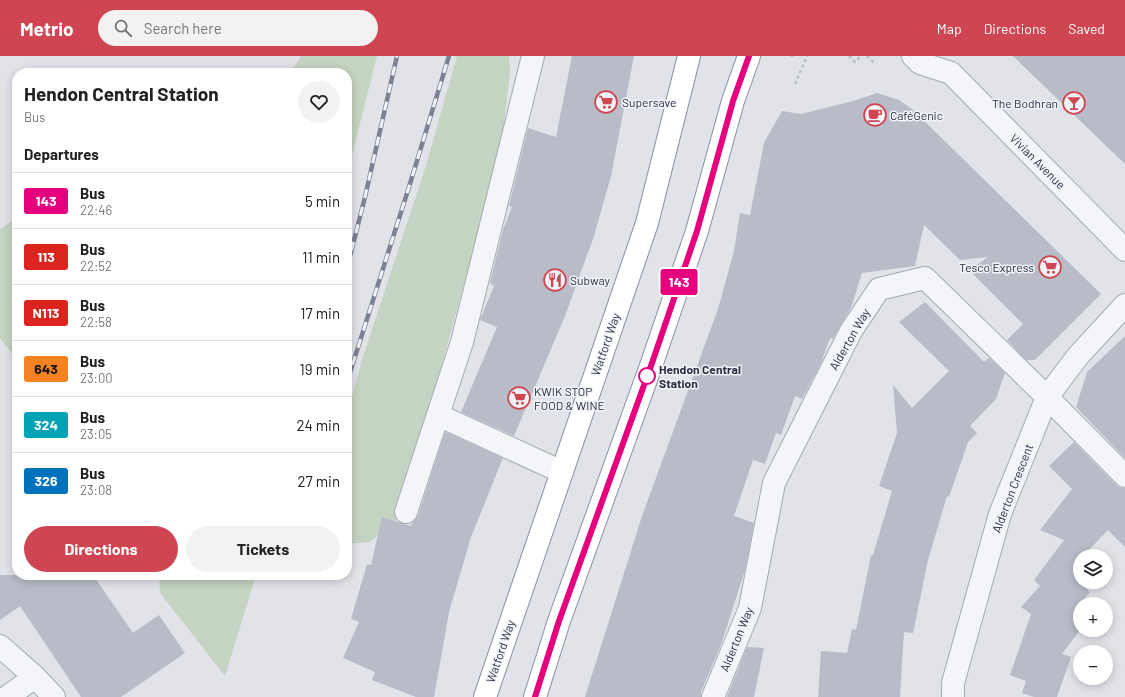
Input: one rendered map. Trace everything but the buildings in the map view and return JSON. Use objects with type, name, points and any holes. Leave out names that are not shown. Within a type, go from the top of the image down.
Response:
[{"type":"highway","name":"Watford Way","points":[[484,697],[647,223],[689,56]]},
{"type":"highway","points":[[535,697],[559,621],[697,231],[733,101],[749,56]]},
{"type":"street","points":[[406,512],[462,342],[533,56]]},
{"type":"street","name":"Vivian Avenue","points":[[913,56],[920,63],[950,65],[1125,250]]},
{"type":"street","name":"Alderton Way","points":[[713,697],[750,608],[774,482],[851,331],[879,289],[925,278],[1047,397],[1125,476]]},
{"type":"street","name":"Alderton Crescent","points":[[953,697],[953,683],[1000,514],[1047,397],[1078,356],[1125,305]]},
{"type":"street","points":[[438,416],[562,472]]},
{"type":"street","points":[[0,646],[35,677],[54,697]]},
{"type":"street","points":[[7,697],[35,677]]},
{"type":"path","points":[[795,84],[806,56]]},
{"type":"path","points":[[849,56],[855,62],[861,56]]},
{"type":"path","points":[[867,56],[875,64]]},
{"type":"green space","points":[[301,56],[377,56],[352,155],[352,68],[293,68]]},
{"type":"green space","points":[[457,56],[509,56],[510,72],[501,149],[413,470],[397,518],[370,542],[352,544],[352,396],[362,360],[425,169]]},
{"type":"green space","points":[[12,221],[12,354],[0,338],[0,229]]},
{"type":"green space","points":[[159,580],[254,580],[225,676],[160,593]]},
{"type":"railway","points":[[352,248],[397,56]]},
{"type":"railway","points":[[352,366],[449,56]]},
{"type":"bus line","name":"143","points":[[535,697],[559,621],[652,363],[697,231],[733,101],[749,56]]},
{"type":"place","name":"Supersave","points":[[606,102]]},
{"type":"place","name":"The Bodhran","points":[[1074,103]]},
{"type":"place","name":"CaféGenic","points":[[875,115]]},
{"type":"place","name":"Tesco Express","points":[[1050,267]]},
{"type":"place","name":"Subway","points":[[555,280]]},
{"type":"place","name":"Hendon Central Station","points":[[647,376]]},
{"type":"place","name":"KWIK STOP FOOD & WINE","points":[[519,398]]}]
